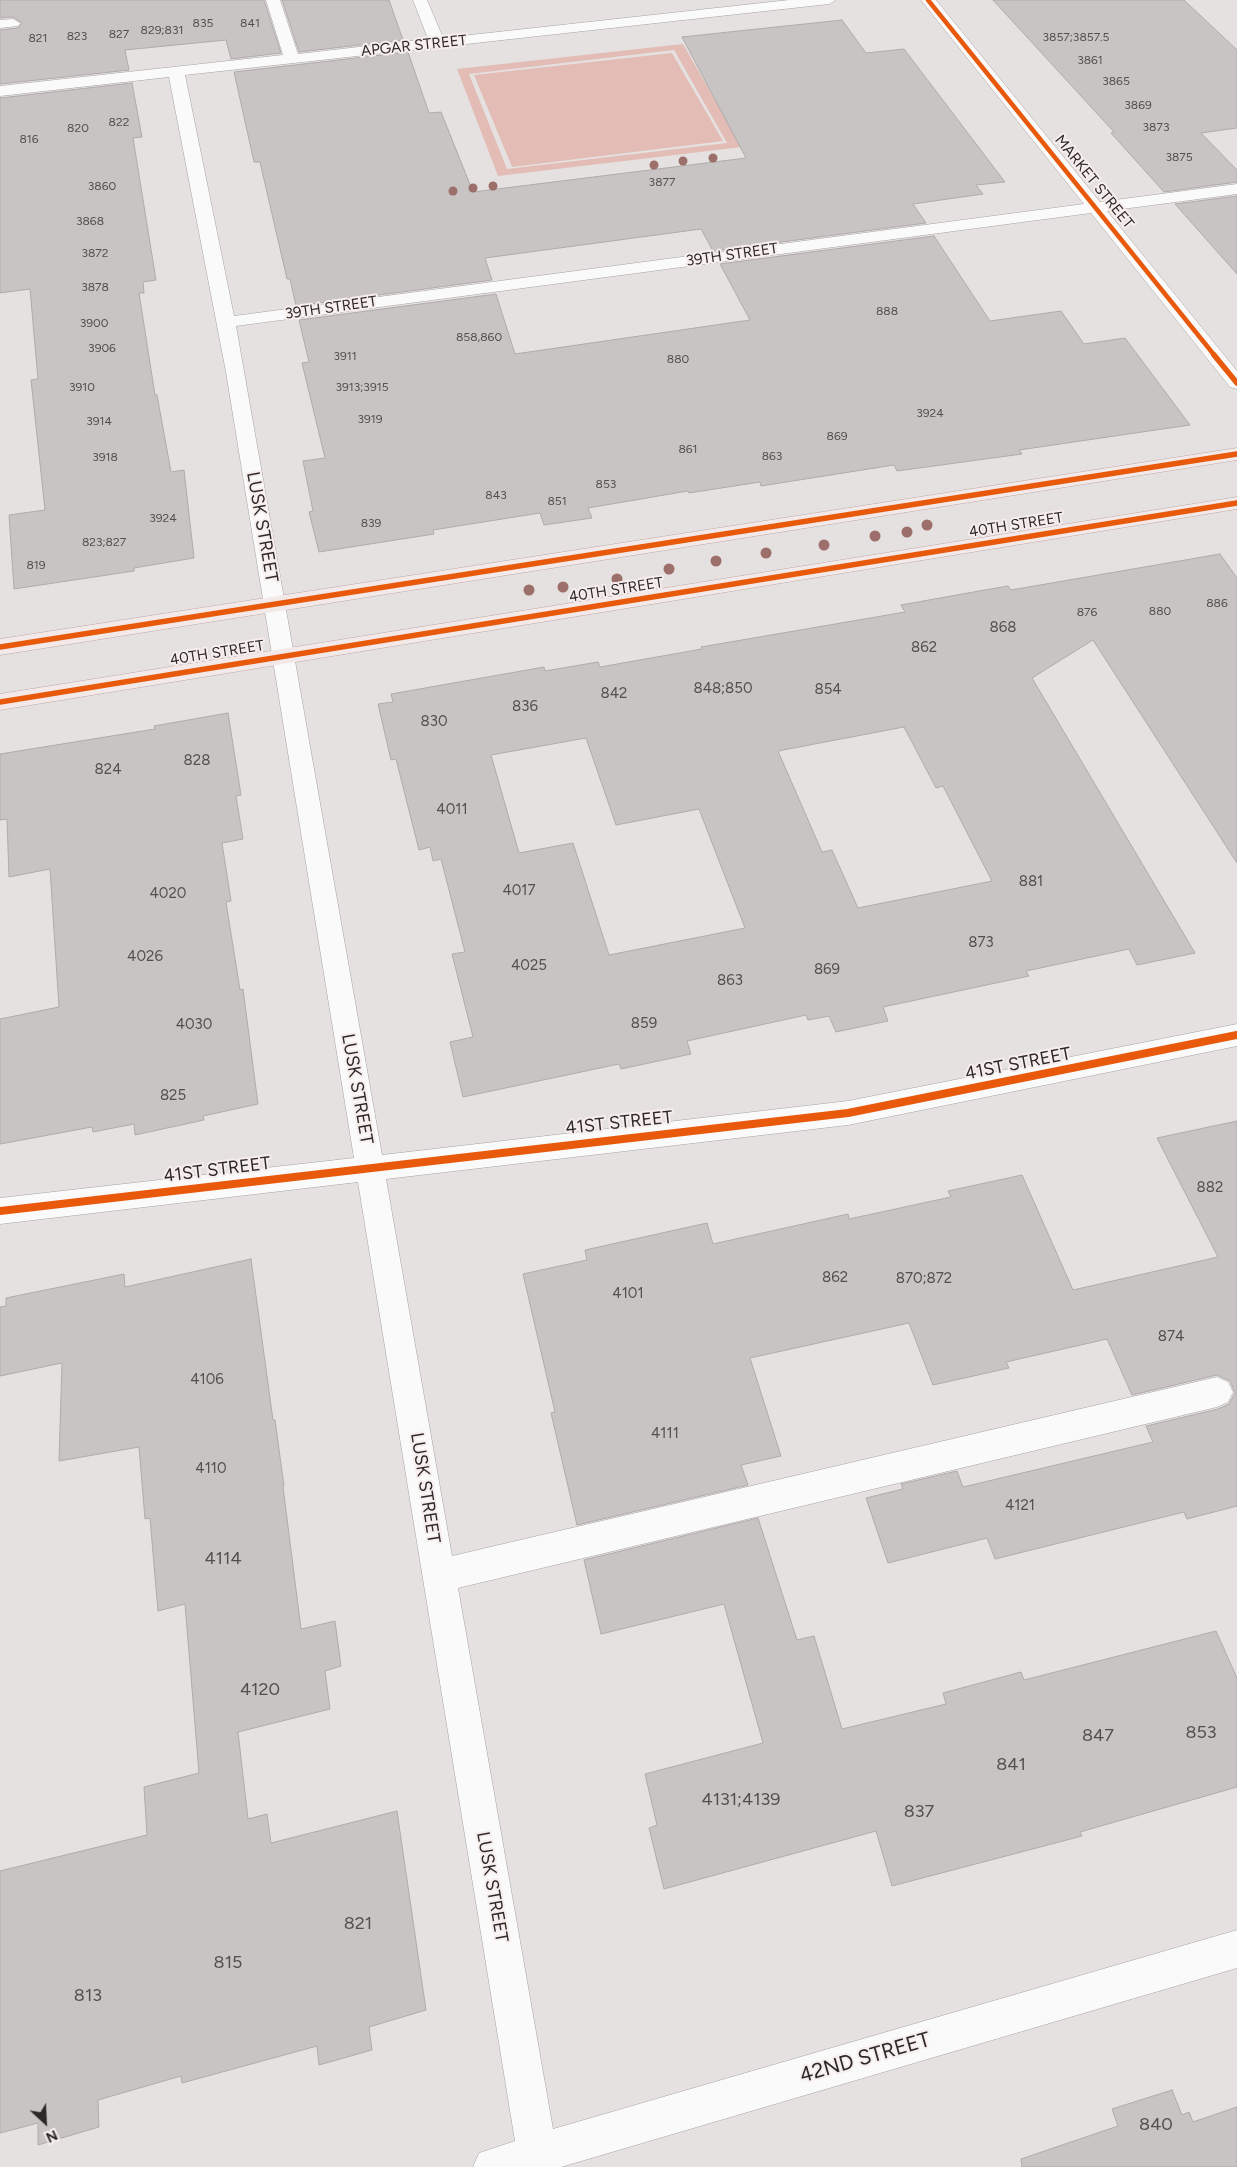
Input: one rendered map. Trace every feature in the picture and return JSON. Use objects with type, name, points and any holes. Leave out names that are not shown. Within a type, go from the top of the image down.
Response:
[{"type":"main road","points":[[0,647],[1237,454]]},
{"type":"main road","name":"40TH STREET","points":[[0,702],[1237,503]]},
{"type":"street","points":[[274,0],[292,59]]},
{"type":"street","points":[[420,0],[436,43]]},
{"type":"street","name":"APGAR STREET","points":[[0,91],[829,0]]},
{"type":"street","name":"MARKET STREET","points":[[928,0],[1097,207],[1237,383]]},
{"type":"street","name":"LUSK STREET","points":[[176,71],[227,322],[276,604],[357,1096],[372,1166],[538,2161]]},
{"type":"street","name":"39TH STREET","points":[[227,322],[1237,189]]},
{"type":"street","name":"41ST STREET","points":[[0,1211],[372,1166],[848,1113],[1237,1035]]},
{"type":"street","points":[[440,1576],[1217,1392]]},
{"type":"street","name":"42ND STREET","points":[[493,2167],[538,2161],[1237,1949]]},
{"type":"shaded area","points":[[683,44],[742,147],[498,176],[457,69]],"holes":[[[674,50],[727,143],[507,169],[469,74]]]},
{"type":"shaded area","points":[[672,53],[723,141],[512,167],[474,75]]},
{"type":"building","points":[[0,0],[264,0],[281,53],[231,59],[226,40],[125,50],[129,70],[0,84],[0,30],[18,28],[22,23],[13,17],[0,18]]},
{"type":"building","points":[[282,0],[389,0],[403,40],[299,52]]},
{"type":"building","points":[[993,0],[1184,0],[1237,50],[1237,128],[1201,133],[1237,170],[1237,182],[1164,192],[1111,133],[1114,132]]},
{"type":"building","points":[[842,20],[866,53],[904,49],[1005,182],[976,185],[983,194],[913,204],[926,223],[713,251],[701,229],[485,258],[492,280],[296,306],[290,279],[287,279],[260,162],[254,162],[234,72],[408,52],[429,113],[441,112],[473,192],[746,158],[682,37]]},
{"type":"building","points":[[132,83],[142,137],[133,138],[156,280],[143,282],[144,293],[139,293],[155,395],[157,395],[171,472],[184,470],[194,558],[134,568],[134,571],[14,589],[9,515],[45,510],[31,380],[38,379],[30,289],[0,293],[0,98]]},
{"type":"building","points":[[1237,196],[1237,274],[1175,204]]},
{"type":"building","points":[[934,236],[990,321],[1061,311],[1084,344],[1125,338],[1190,425],[1019,450],[1022,454],[897,471],[894,465],[761,486],[760,482],[689,493],[688,491],[588,508],[592,518],[544,525],[540,513],[433,530],[434,534],[319,552],[309,512],[313,511],[303,461],[325,458],[302,363],[309,362],[299,320],[496,294],[515,354],[750,320],[720,264]]},
{"type":"building","points":[[1220,554],[1237,578],[1237,863],[1093,640],[1032,678],[1195,953],[1137,965],[1129,949],[1026,971],[1029,976],[883,1007],[888,1021],[836,1032],[829,1016],[808,1020],[806,1015],[687,1041],[691,1054],[621,1069],[619,1064],[463,1097],[450,1042],[473,1037],[452,954],[465,952],[441,859],[433,861],[430,847],[419,850],[396,759],[391,760],[378,704],[393,702],[391,694],[544,667],[545,671],[598,662],[600,667],[702,649],[701,647],[905,612],[901,605],[1008,586],[1011,590]],"holes":[[[904,727],[936,788],[943,786],[992,881],[858,908],[832,850],[822,852],[778,751]],[[586,738],[616,825],[699,809],[745,928],[609,955],[573,843],[519,853],[491,755]]]},
{"type":"building","points":[[228,713],[241,795],[236,796],[243,839],[222,843],[231,901],[226,902],[240,990],[243,989],[258,1104],[203,1116],[204,1120],[135,1135],[134,1124],[93,1132],[92,1127],[0,1144],[0,1019],[59,1007],[50,869],[9,877],[7,819],[0,820],[0,754],[155,729],[154,726]]},
{"type":"building","points":[[1237,1121],[1237,1506],[1187,1519],[1184,1512],[995,1559],[987,1538],[888,1563],[866,1498],[903,1489],[901,1484],[957,1471],[963,1487],[1153,1442],[1146,1426],[1218,1409],[1229,1404],[1235,1393],[1230,1381],[1217,1375],[1132,1395],[1107,1339],[1006,1362],[1009,1368],[933,1385],[909,1323],[750,1358],[781,1456],[741,1465],[748,1485],[577,1525],[551,1413],[555,1412],[523,1274],[587,1260],[585,1250],[707,1223],[713,1244],[848,1214],[849,1219],[951,1197],[948,1191],[1022,1175],[1073,1290],[1218,1257],[1157,1138]]},
{"type":"building","points":[[251,1259],[284,1486],[301,1629],[335,1621],[341,1666],[325,1671],[330,1709],[238,1732],[248,1819],[267,1814],[271,1843],[397,1811],[426,2010],[369,2027],[372,2050],[319,2065],[317,2046],[182,2083],[181,2076],[98,2100],[99,2127],[38,2145],[38,2123],[0,2133],[0,1871],[147,1835],[144,1787],[199,1773],[185,1604],[158,1611],[150,1518],[145,1519],[139,1447],[59,1461],[62,1363],[0,1376],[0,1307],[6,1306],[6,1298],[124,1274],[125,1287]]},
{"type":"building","points":[[758,1518],[797,1640],[814,1636],[842,1729],[946,1704],[943,1693],[1021,1672],[1024,1680],[1216,1631],[1237,1678],[1237,1787],[1080,1832],[1082,1836],[892,1886],[876,1831],[664,1889],[649,1828],[657,1825],[645,1774],[763,1743],[724,1604],[601,1634],[584,1560]]},
{"type":"building","points":[[1172,2090],[1182,2115],[1189,2112],[1193,2122],[1237,2107],[1237,2167],[1022,2167],[1021,2159],[1118,2126],[1112,2109]]},
{"type":"cycle path","points":[[928,0],[1237,383]]},
{"type":"cycle path","points":[[0,647],[1237,454]]},
{"type":"cycle path","points":[[0,702],[1237,503]]},
{"type":"cycle path","points":[[0,1211],[848,1113],[1237,1035]]}]
